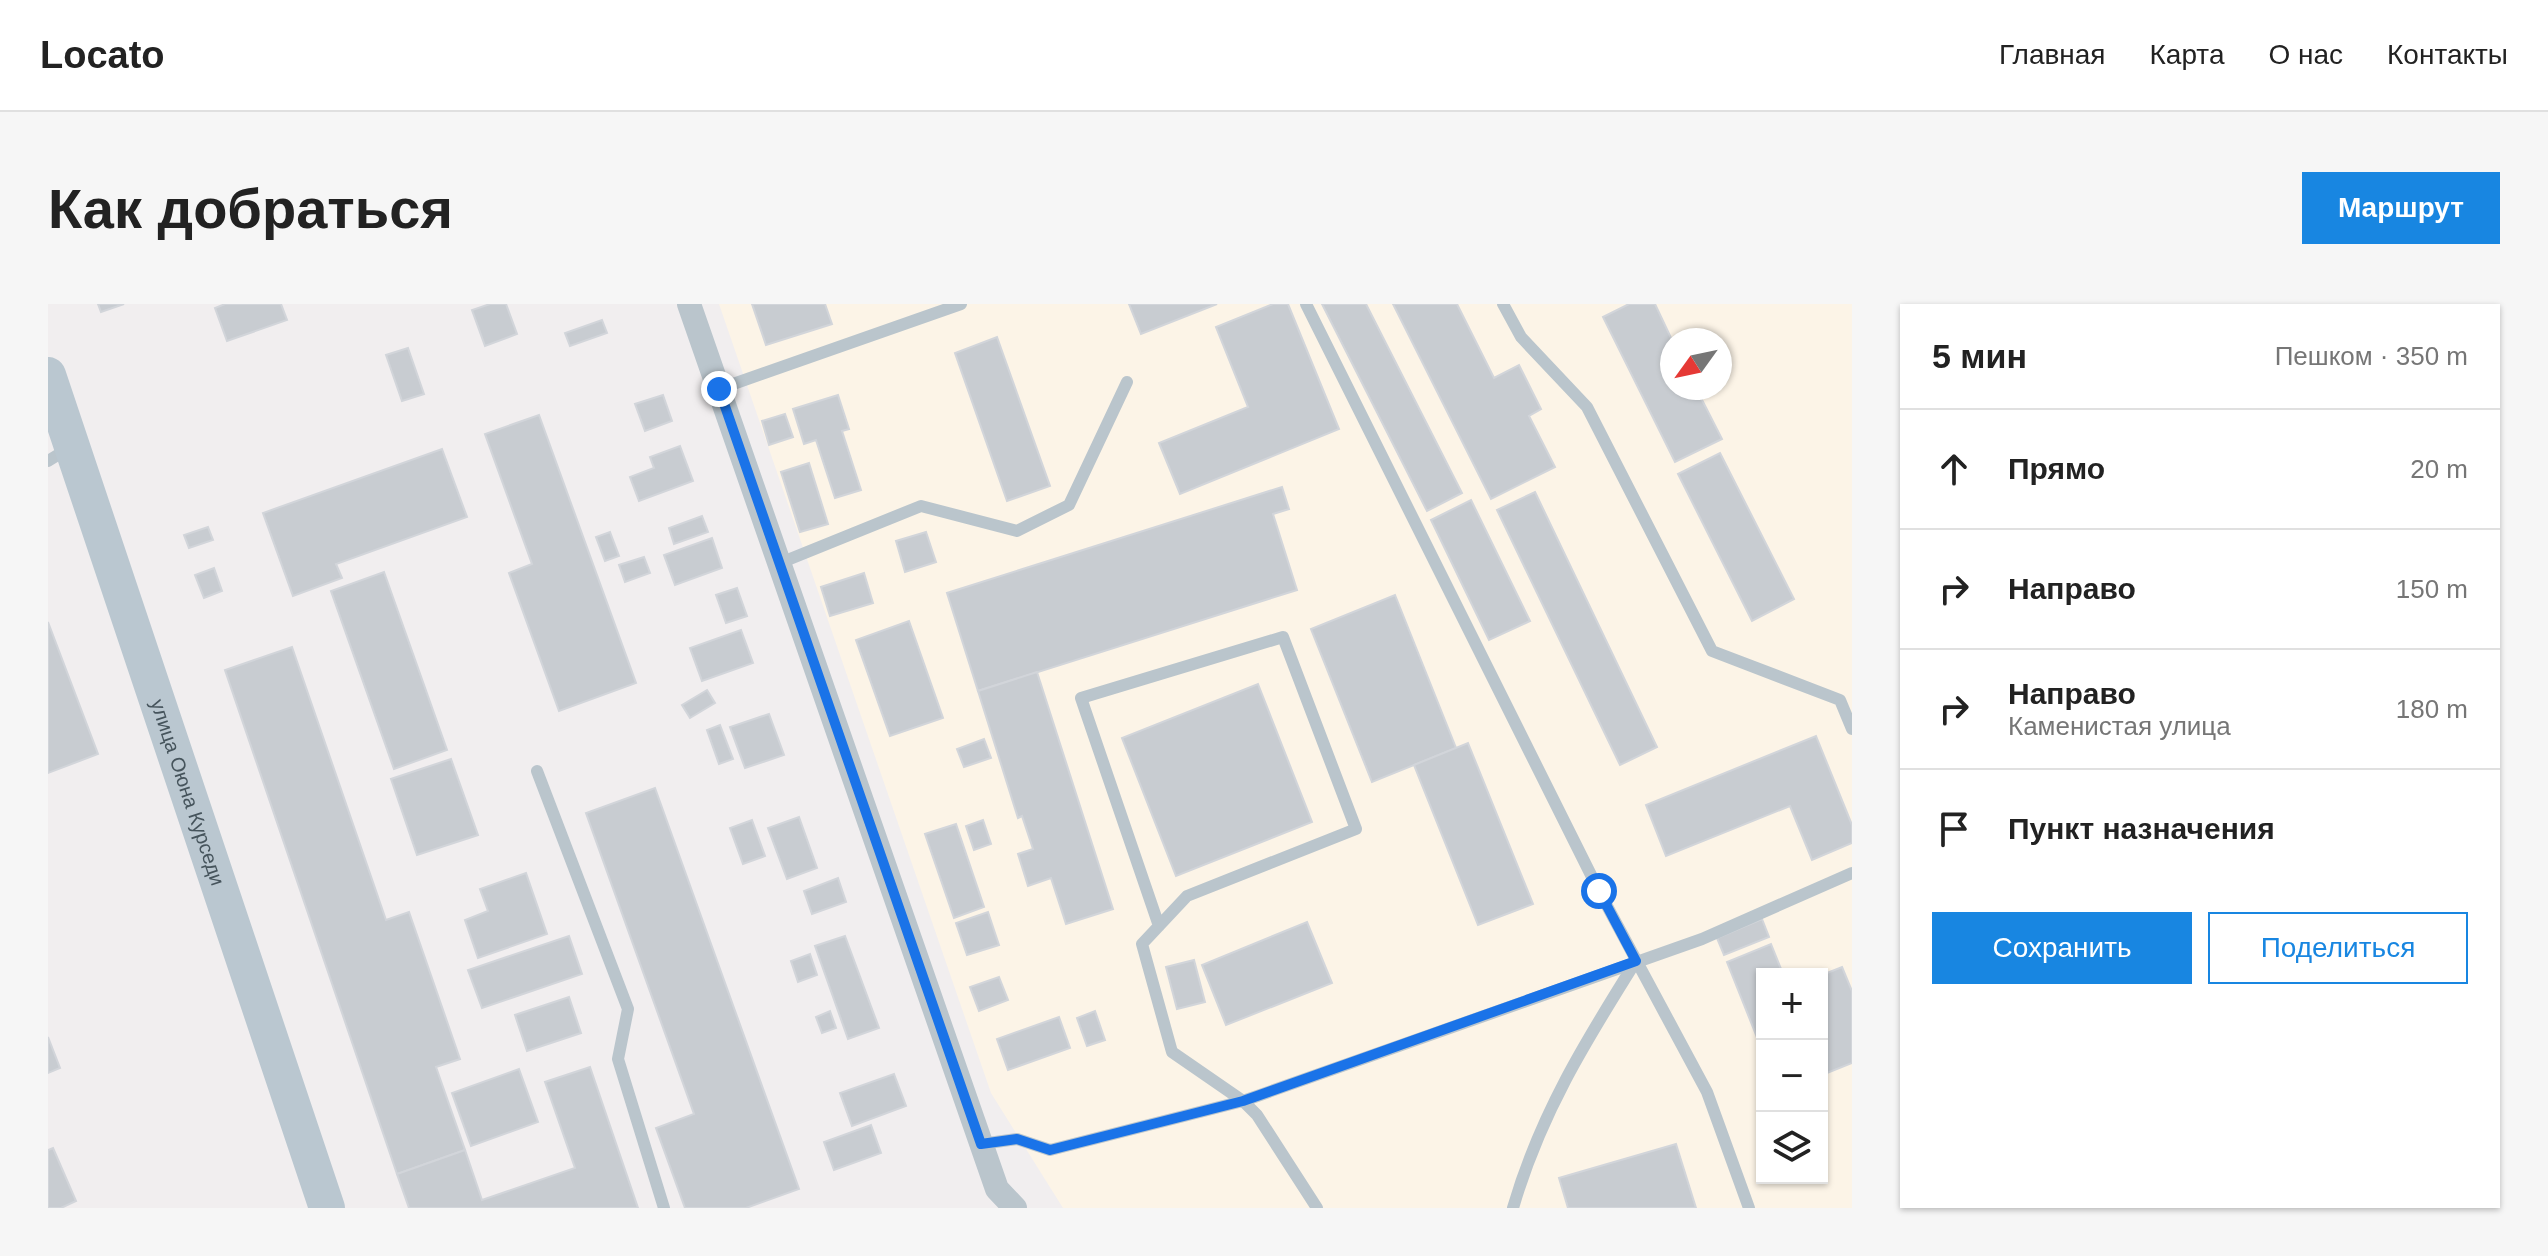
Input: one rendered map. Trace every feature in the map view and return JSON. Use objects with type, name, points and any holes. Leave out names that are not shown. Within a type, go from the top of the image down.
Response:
[{"type":"street","points":[[689,304],[981,1144],[994,1199],[1015,1208]]},
{"type":"street","name":"улица Оюна Курседи","points":[[48,375],[60,454],[327,1208]]},
{"type":"lane","points":[[719,389],[961,304]]},
{"type":"lane","points":[[1306,304],[1636,961],[1707,1092],[1749,1208]]},
{"type":"lane","points":[[1503,304],[1521,337],[1587,407],[1712,651],[1840,700],[1852,729]]},
{"type":"lane","points":[[780,563],[921,506],[1017,531],[1069,505],[1127,382]]},
{"type":"lane","points":[[1159,926],[1081,698],[1283,637],[1356,829],[1187,896],[1159,926],[1142,944],[1172,1052],[1243,1101],[1257,1115],[1317,1208]]},
{"type":"lane","points":[[537,771],[628,1009],[618,1059],[664,1208]]},
{"type":"lane","points":[[981,1144],[1017,1139],[1050,1150],[1243,1101],[1702,939],[1852,873]]},
{"type":"lane","points":[[1513,1208],[1529,1155],[1572,1061],[1636,961]]},
{"type":"shaded area","points":[[719,304],[1852,304],[1852,1208],[1063,1208],[991,1093]]},
{"type":"building","points":[[98,304],[124,304],[101,312]]},
{"type":"building","points":[[225,304],[281,304],[287,320],[227,341],[215,308]]},
{"type":"building","points":[[490,304],[506,304],[517,334],[485,346],[472,310]]},
{"type":"building","points":[[752,304],[825,304],[832,324],[766,345]]},
{"type":"building","points":[[1129,304],[1217,304],[1141,334]]},
{"type":"building","points":[[1273,304],[1288,304],[1339,429],[1180,494],[1159,443],[1248,407],[1216,327]]},
{"type":"building","points":[[1322,304],[1366,304],[1462,493],[1427,511]]},
{"type":"building","points":[[1393,304],[1457,304],[1494,378],[1519,365],[1541,409],[1529,416],[1555,467],[1491,499]]},
{"type":"building","points":[[1629,304],[1655,304],[1666,328],[1660,328],[1660,400],[1702,400],[1722,439],[1675,462],[1603,317]]},
{"type":"building","points":[[602,320],[607,333],[570,346],[565,333]]},
{"type":"building","points":[[997,337],[1050,486],[1007,501],[955,353]]},
{"type":"building","points":[[408,348],[424,394],[402,401],[386,355]]},
{"type":"building","points":[[663,395],[672,421],[645,431],[635,404]]},
{"type":"building","points":[[838,395],[849,429],[842,431],[861,490],[835,498],[816,440],[804,444],[793,409]]},
{"type":"building","points":[[785,414],[793,437],[769,445],[762,421]]},
{"type":"building","points":[[539,415],[636,683],[559,711],[509,573],[532,564],[485,434]]},
{"type":"building","points":[[680,446],[693,481],[639,501],[630,477],[654,468],[650,457]]},
{"type":"building","points":[[442,449],[467,517],[336,564],[342,578],[293,596],[263,513]]},
{"type":"building","points":[[1720,453],[1794,599],[1752,621],[1678,474]]},
{"type":"building","points":[[809,463],[828,524],[800,532],[781,472]]},
{"type":"building","points":[[1282,487],[1289,509],[1273,514],[1297,590],[978,691],[947,593]]},
{"type":"building","points":[[1535,492],[1657,747],[1620,765],[1497,510]]},
{"type":"building","points":[[1471,500],[1530,621],[1489,640],[1431,520]]},
{"type":"building","points":[[702,516],[708,532],[674,544],[669,528]]},
{"type":"building","points":[[208,527],[213,540],[189,548],[184,535]]},
{"type":"building","points":[[610,532],[619,556],[605,561],[596,537]]},
{"type":"building","points":[[926,532],[936,562],[905,572],[896,541]]},
{"type":"building","points":[[712,538],[722,568],[675,585],[664,555]]},
{"type":"building","points":[[644,557],[650,573],[625,582],[619,565]]},
{"type":"building","points":[[214,568],[222,591],[204,598],[195,575]]},
{"type":"building","points":[[384,572],[447,750],[394,769],[331,591]]},
{"type":"building","points":[[864,573],[873,603],[830,616],[821,587]]},
{"type":"building","points":[[737,588],[747,616],[726,623],[716,595]]},
{"type":"building","points":[[1395,595],[1456,748],[1372,782],[1311,629]]},
{"type":"building","points":[[909,621],[943,718],[890,736],[856,640]]},
{"type":"building","points":[[48,622],[98,754],[48,773]]},
{"type":"building","points":[[741,630],[753,663],[702,681],[690,648]]},
{"type":"building","points":[[292,647],[386,920],[409,912],[460,1059],[436,1067],[465,1150],[397,1174],[225,670]]},
{"type":"building","points":[[1037,672],[1113,909],[1066,924],[1051,878],[1028,886],[1018,854],[1033,849],[1022,816],[1018,818],[978,691]]},
{"type":"building","points":[[1258,684],[1312,822],[1176,876],[1122,738]]},
{"type":"building","points":[[707,690],[715,703],[690,718],[682,705]]},
{"type":"building","points":[[769,714],[784,755],[745,768],[730,727]]},
{"type":"building","points":[[720,725],[733,759],[719,764],[707,730]]},
{"type":"building","points":[[1816,736],[1852,825],[1852,843],[1812,860],[1790,806],[1666,856],[1646,805]]},
{"type":"building","points":[[984,739],[991,758],[964,767],[957,749]]},
{"type":"building","points":[[1468,743],[1533,904],[1478,925],[1414,765]]},
{"type":"building","points":[[451,759],[478,835],[417,855],[391,779]]},
{"type":"building","points":[[655,788],[799,1189],[746,1208],[685,1208],[656,1128],[694,1114],[586,813]]},
{"type":"building","points":[[799,817],[817,868],[787,879],[768,828]]},
{"type":"building","points":[[752,820],[765,856],[743,864],[730,828]]},
{"type":"building","points":[[983,820],[991,844],[974,850],[966,826]]},
{"type":"building","points":[[956,824],[984,907],[954,918],[925,834]]},
{"type":"building","points":[[526,873],[547,934],[478,958],[465,920],[488,911],[480,889]]},
{"type":"building","points":[[838,878],[846,902],[812,914],[804,891]]},
{"type":"building","points":[[988,912],[999,945],[967,955],[956,923]]},
{"type":"building","points":[[1762,919],[1769,937],[1724,955],[1717,938]]},
{"type":"building","points":[[1307,922],[1332,983],[1226,1025],[1202,965]]},
{"type":"building","points":[[569,936],[582,974],[482,1008],[468,970]]},
{"type":"building","points":[[845,936],[879,1028],[848,1039],[815,946]]},
{"type":"building","points":[[1771,944],[1781,968],[1756,968],[1756,1035],[1727,962]]},
{"type":"building","points":[[810,954],[817,975],[798,982],[791,961]]},
{"type":"building","points":[[1194,960],[1205,1002],[1177,1009],[1166,967]]},
{"type":"building","points":[[1842,967],[1852,991],[1852,1063],[1828,1073],[1828,1040],[1828,973]]},
{"type":"building","points":[[999,977],[1008,1000],[979,1011],[970,987]]},
{"type":"building","points":[[569,997],[581,1033],[527,1051],[515,1015]]},
{"type":"building","points":[[830,1011],[836,1028],[822,1033],[816,1017]]},
{"type":"building","points":[[1095,1011],[1105,1040],[1087,1046],[1077,1018]]},
{"type":"building","points":[[1059,1017],[1070,1048],[1008,1070],[997,1039]]},
{"type":"building","points":[[48,1037],[60,1068],[48,1073]]},
{"type":"building","points":[[590,1067],[638,1208],[409,1208],[397,1174],[465,1150],[482,1200],[575,1168],[545,1082]]},
{"type":"building","points":[[519,1069],[538,1122],[471,1146],[452,1093]]},
{"type":"building","points":[[894,1074],[906,1106],[852,1126],[840,1093]]},
{"type":"building","points":[[871,1125],[881,1153],[834,1170],[824,1142]]},
{"type":"building","points":[[1676,1144],[1696,1208],[1568,1208],[1559,1178]]},
{"type":"building","points":[[53,1148],[76,1201],[61,1208],[48,1208],[48,1150]]},
{"type":"route","points":[[719,389],[981,1144],[1017,1139],[1050,1150],[1243,1101],[1636,961],[1599,891]]}]
